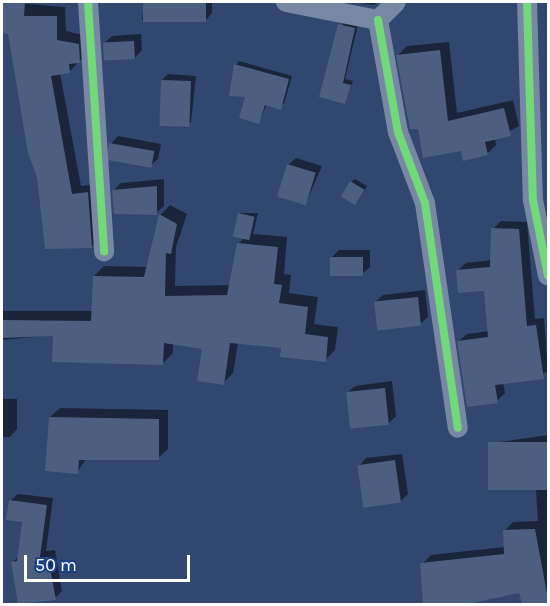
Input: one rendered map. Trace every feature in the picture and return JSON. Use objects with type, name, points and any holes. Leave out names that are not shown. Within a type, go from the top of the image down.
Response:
[{"type":"street","points":[[88,2],[104,251]]},
{"type":"street","points":[[286,2],[378,21]]},
{"type":"street","points":[[378,21],[396,2]]},
{"type":"street","points":[[527,2],[533,200],[549,276]]},
{"type":"street","points":[[378,21],[398,132],[425,203],[458,428]]},
{"type":"building","points":[[2,2],[25,2],[24,16],[57,16],[57,40],[79,44],[80,63],[69,64],[70,73],[51,76],[72,194],[88,192],[92,248],[45,249],[37,177],[28,153],[8,34],[2,33]]},
{"type":"building","points":[[143,2],[206,2],[206,22],[143,22]]},
{"type":"building","points":[[338,24],[355,28],[343,83],[351,85],[345,104],[319,97]]},
{"type":"building","points":[[134,41],[135,59],[104,61],[103,43]]},
{"type":"building","points":[[440,50],[448,121],[504,108],[511,136],[485,142],[488,155],[463,161],[461,151],[423,158],[418,129],[410,129],[396,55]]},
{"type":"building","points":[[234,64],[289,79],[281,110],[265,105],[259,124],[239,118],[245,97],[229,96]]},
{"type":"building","points":[[161,80],[191,81],[189,127],[159,126]]},
{"type":"building","points":[[109,143],[154,151],[151,168],[106,160]]},
{"type":"building","points":[[287,164],[316,173],[306,205],[277,197]]},
{"type":"building","points":[[350,181],[365,190],[355,205],[341,196]]},
{"type":"building","points":[[157,186],[157,215],[114,214],[112,190]]},
{"type":"building","points":[[238,213],[255,217],[249,240],[233,236]]},
{"type":"building","points":[[159,214],[177,224],[171,254],[166,253],[165,296],[227,295],[237,243],[278,247],[274,284],[282,285],[279,303],[308,307],[305,334],[328,337],[326,362],[280,357],[281,348],[230,343],[224,385],[197,381],[202,349],[164,343],[163,365],[52,362],[53,336],[2,338],[2,320],[91,321],[93,276],[144,277]]},
{"type":"building","points":[[491,228],[519,229],[527,326],[536,325],[544,379],[495,385],[498,403],[467,407],[457,341],[488,337],[484,291],[458,293],[456,270],[490,267]]},
{"type":"building","points":[[330,257],[363,257],[363,276],[330,276]]},
{"type":"building","points":[[418,297],[421,326],[377,330],[374,302]]},
{"type":"building","points":[[385,388],[389,425],[350,429],[346,392]]},
{"type":"building","points":[[49,417],[159,419],[159,460],[79,460],[78,474],[45,471]]},
{"type":"building","points":[[488,442],[548,442],[548,490],[488,490]]},
{"type":"building","points":[[395,460],[401,503],[363,508],[357,465]]},
{"type":"building","points":[[9,500],[47,505],[40,557],[48,557],[56,600],[18,604],[11,562],[17,561],[22,522],[6,520]]},
{"type":"building","points":[[535,529],[549,604],[522,604],[519,593],[468,604],[423,604],[420,563],[504,554],[503,530]]},
{"type":"cycle path","points":[[88,2],[104,251]]},
{"type":"cycle path","points":[[527,2],[533,200],[548,276]]},
{"type":"cycle path","points":[[378,20],[398,132],[425,203],[458,428]]}]
